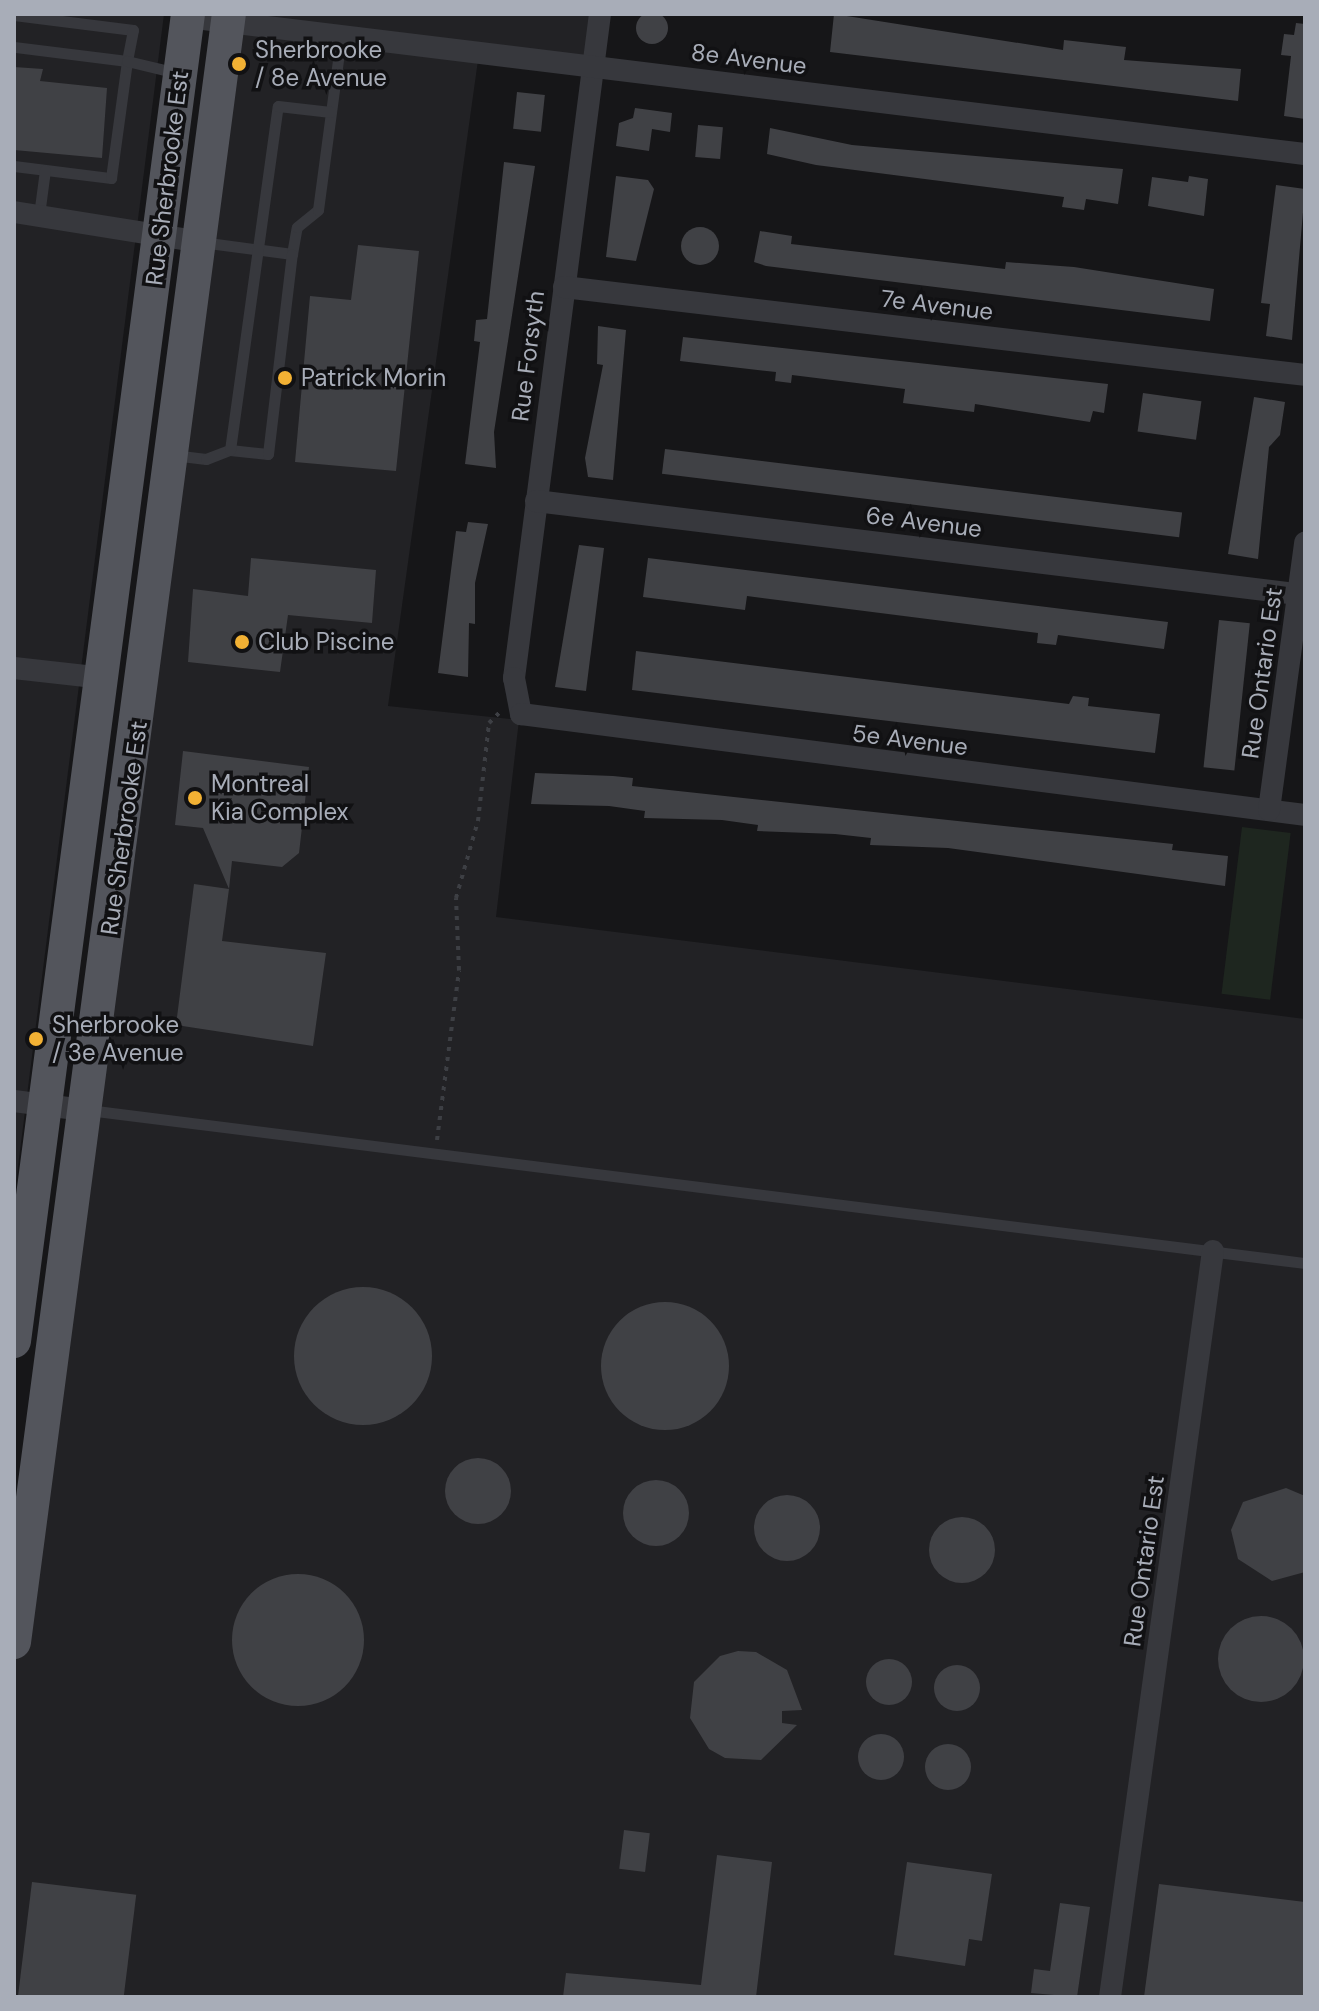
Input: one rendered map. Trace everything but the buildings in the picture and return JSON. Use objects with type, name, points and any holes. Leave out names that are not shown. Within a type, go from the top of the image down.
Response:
[{"type":"main road","name":"Rue Sherbrooke Est","points":[[14,1341],[31,1103],[103,678],[188,16]]},
{"type":"main road","name":"Rue Sherbrooke Est","points":[[14,1642],[83,1110],[144,682],[196,241],[228,19]]},
{"type":"main road","points":[[144,361],[182,361]]},
{"type":"main road","points":[[132,449],[172,455]]},
{"type":"main road","points":[[103,678],[144,682]]},
{"type":"street","name":"Rue Forsyth","points":[[508,708],[600,14]]},
{"type":"street","name":"8e Avenue","points":[[188,16],[1305,154]]},
{"type":"street","points":[[14,212],[196,241]]},
{"type":"street","name":"7e Avenue","points":[[564,287],[1305,375]]},
{"type":"street","name":"6e Avenue","points":[[536,501],[1302,595]]},
{"type":"street","name":"Rue Ontario Est","points":[[1269,810],[1302,595],[1305,542]]},
{"type":"street","points":[[14,668],[103,678]]},
{"type":"street","name":"5e Avenue","points":[[508,708],[534,720],[1305,815]]},
{"type":"street","points":[[31,1103],[83,1110]]},
{"type":"street","name":"Rue Ontario Est","points":[[1110,1997],[1213,1251]]},
{"type":"lane","points":[[14,15],[133,30],[111,178],[14,166]]},
{"type":"lane","points":[[172,455],[206,459],[230,450],[268,454],[292,254],[297,227],[318,210],[341,37]]},
{"type":"lane","points":[[14,47],[127,61],[180,73]]},
{"type":"lane","points":[[230,450],[278,106],[331,112]]},
{"type":"lane","points":[[39,215],[45,170]]},
{"type":"lane","points":[[196,241],[292,254]]},
{"type":"lane","points":[[83,1110],[1305,1263]]},
{"type":"path","points":[[437,1134],[459,970],[456,898],[478,821],[489,723],[508,708]]},
{"type":"shaded area","points":[[14,14],[164,14],[14,1198]]},
{"type":"shaded area","points":[[234,14],[600,14],[593,66],[479,53],[388,706],[519,720],[496,917],[1305,1019],[1305,1997],[14,1997],[14,1642]]},
{"type":"shaded area","points":[[1242,827],[1291,833],[1270,1000],[1222,994]]},
{"type":"place","name":"Sherbrooke / 8e Avenue","points":[[239,64]]},
{"type":"place","name":"Patrick Morin","points":[[285,378]]},
{"type":"place","name":"Club Piscine","points":[[242,642]]},
{"type":"place","name":"Montreal Kia Complex","points":[[195,798]]},
{"type":"place","name":"Sherbrooke / 3e Avenue","points":[[36,1039]]}]
